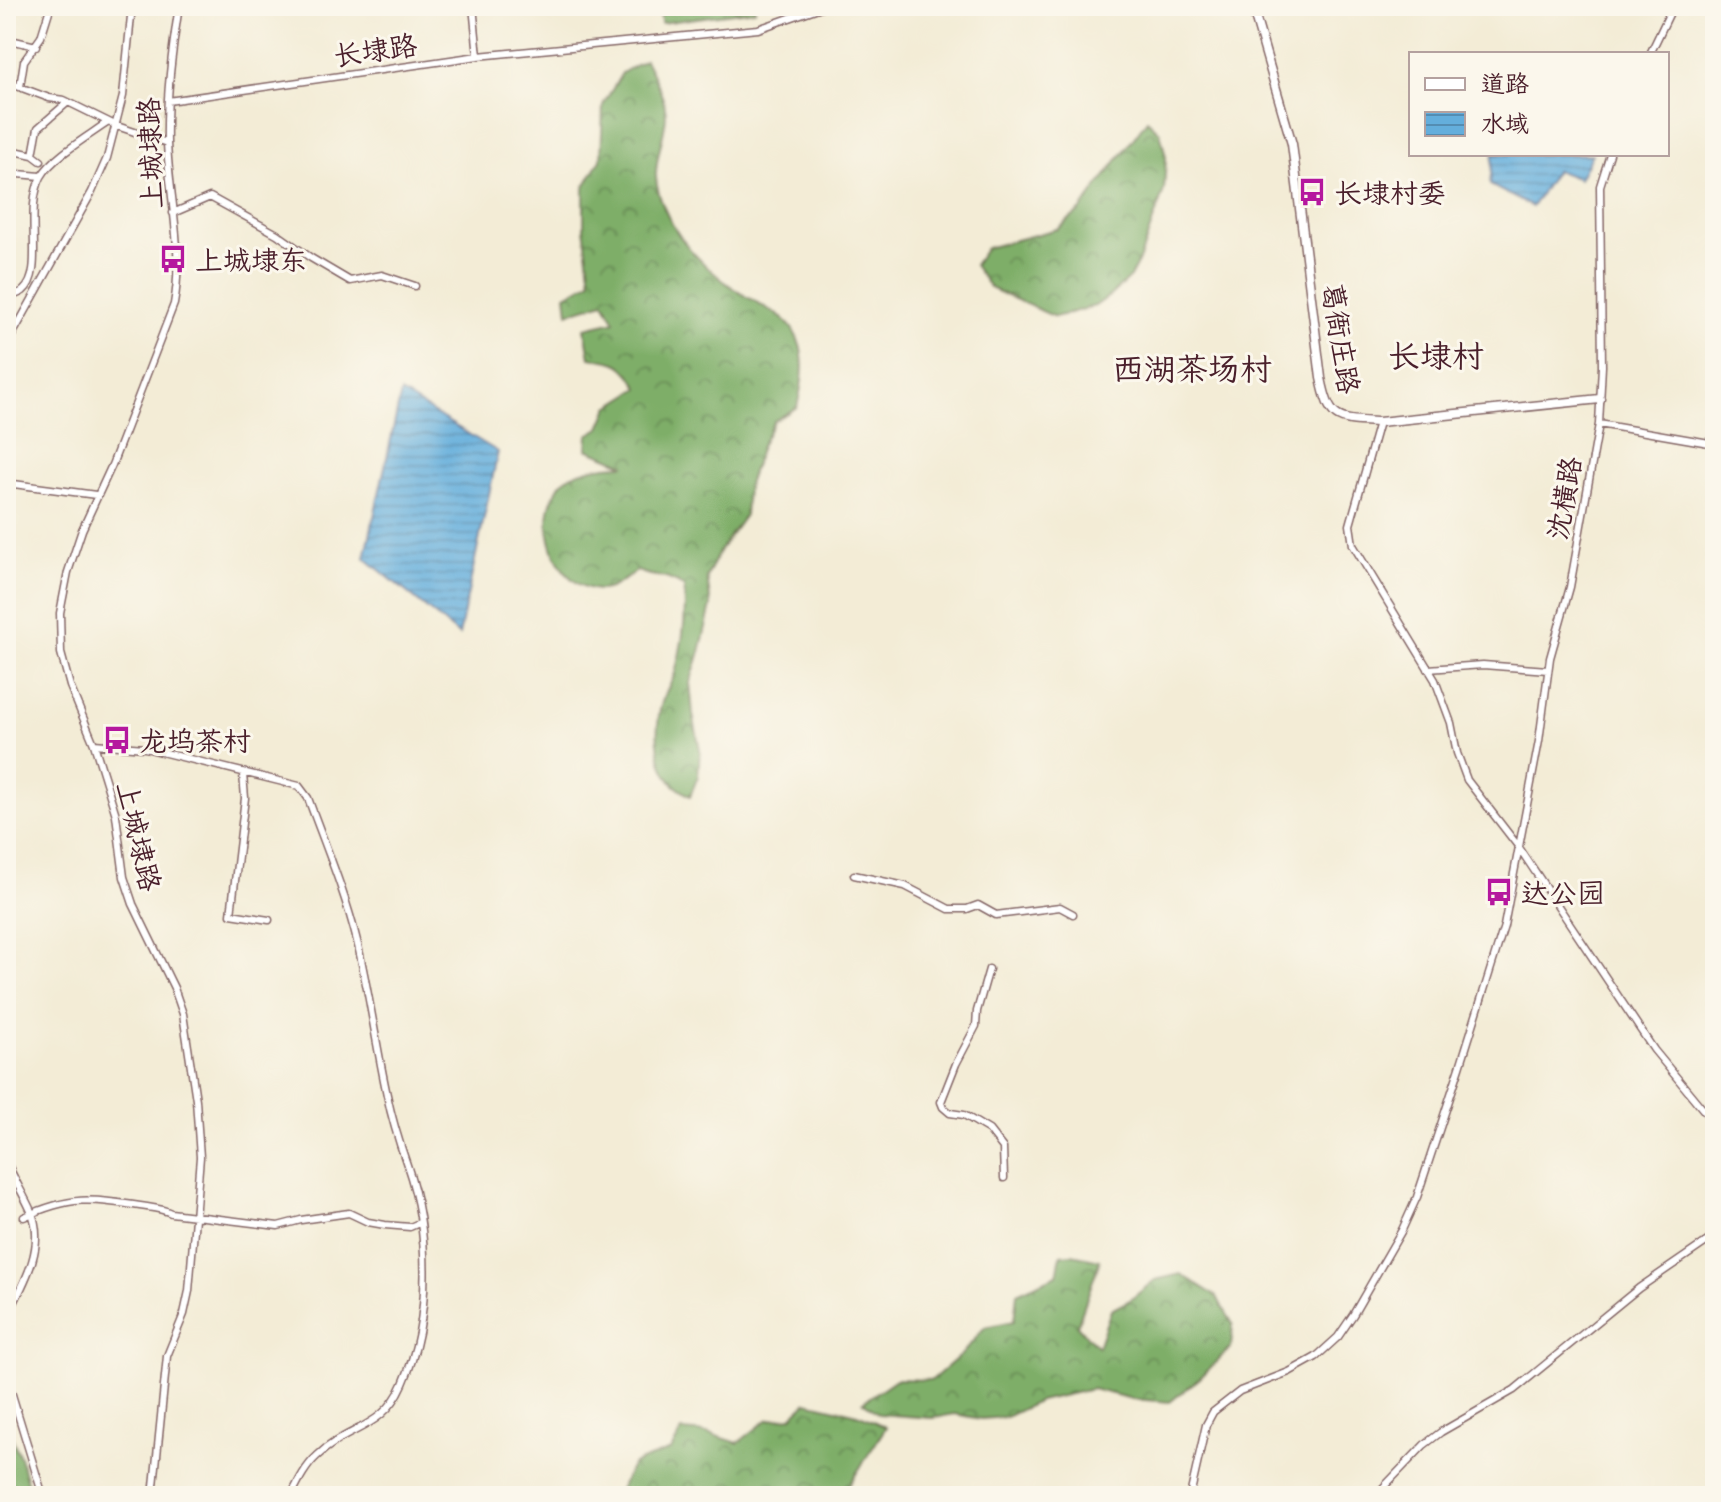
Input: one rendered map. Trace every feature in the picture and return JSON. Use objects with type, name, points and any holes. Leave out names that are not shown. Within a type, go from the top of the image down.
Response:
[{"type":"street","points":[[6,346],[92,192],[117,126],[128,63],[132,6]]},
{"type":"street","name":"上城埭路","points":[[153,1496],[167,1356],[184,1314],[189,1291],[197,1215],[200,1157],[191,1058],[183,1014],[174,988],[133,904],[124,877],[116,815],[61,653],[60,613],[68,572],[96,495],[112,465],[174,304],[179,278],[167,143],[168,101],[179,6]]},
{"type":"street","points":[[473,6],[478,56]]},
{"type":"street","name":"长埭路","points":[[168,101],[478,56],[758,29],[824,6]]},
{"type":"street","name":"葛衙庄路","points":[[1252,6],[1292,144],[1326,404],[1335,415],[1347,421],[1379,422],[1600,399]]},
{"type":"street","points":[[1651,52],[1673,6]]},
{"type":"street","points":[[20,87],[24,61],[41,37],[50,8]]},
{"type":"street","points":[[6,39],[36,46]]},
{"type":"street","points":[[6,82],[68,102],[117,126],[167,143]]},
{"type":"street","points":[[33,155],[38,128],[68,102]]},
{"type":"street","points":[[6,298],[22,292],[32,280],[35,264],[31,231],[33,201],[41,176],[108,122]]},
{"type":"street","points":[[6,149],[33,155],[41,161]]},
{"type":"street","name":"沈横路","points":[[1190,1496],[1206,1425],[1213,1412],[1240,1391],[1289,1372],[1316,1357],[1338,1337],[1402,1230],[1428,1168],[1504,926],[1539,741],[1548,670],[1570,587],[1599,424],[1600,186],[1609,156]]},
{"type":"street","points":[[6,173],[41,176]]},
{"type":"street","points":[[173,213],[210,197],[277,234],[350,281],[382,275],[415,286]]},
{"type":"street","points":[[1379,422],[1352,512],[1353,545],[1435,680],[1467,780],[1518,846],[1654,1050],[1715,1124]]},
{"type":"street","points":[[1599,424],[1715,444]]},
{"type":"street","points":[[6,483],[96,495]]},
{"type":"street","points":[[1428,669],[1483,665],[1548,670]]},
{"type":"street","points":[[94,744],[145,748],[299,786],[308,798],[346,900],[357,939],[392,1122],[407,1165],[419,1223],[424,1262],[424,1312],[403,1383],[390,1407],[382,1416],[334,1442],[317,1456],[291,1496]]},
{"type":"street","points":[[243,774],[245,798],[231,914],[269,920]]},
{"type":"street","points":[[854,875],[905,886],[949,909],[967,909],[978,905],[996,915],[1060,907],[1073,914]]},
{"type":"street","points":[[989,969],[976,1026],[941,1102],[950,1113],[964,1115],[994,1136],[1003,1148],[1004,1178]]},
{"type":"street","points":[[6,1160],[33,1213],[36,1236],[32,1266],[6,1318]]},
{"type":"street","points":[[24,1217],[67,1200],[111,1200],[251,1225],[278,1226],[349,1213],[368,1222],[399,1227],[419,1223]]},
{"type":"street","points":[[1375,1496],[1424,1445],[1514,1390],[1639,1288],[1715,1236]]},
{"type":"street","points":[[6,1375],[43,1496]]},
{"type":"green space","points":[[660,6],[755,6],[755,10],[661,23]]},
{"type":"green space","points":[[645,60],[664,102],[666,116],[656,177],[668,217],[693,253],[708,267],[745,296],[789,324],[798,339],[802,358],[797,407],[774,421],[761,446],[747,487],[745,515],[720,550],[707,577],[711,606],[690,683],[700,750],[698,776],[690,796],[670,780],[661,762],[658,742],[662,702],[675,673],[682,641],[684,587],[637,571],[609,588],[599,590],[585,587],[562,568],[550,541],[548,526],[553,498],[562,482],[584,470],[626,465],[587,449],[588,435],[600,428],[609,407],[639,388],[625,368],[608,360],[590,358],[585,328],[615,321],[604,302],[568,313],[566,295],[591,281],[584,228],[584,188],[601,159],[603,105],[622,73]]},
{"type":"green space","points":[[1147,120],[1160,132],[1166,157],[1164,190],[1130,277],[1095,306],[1055,317],[990,288],[974,265],[986,248],[1057,229],[1080,211]]},
{"type":"green space","points":[[1061,1255],[1100,1260],[1077,1326],[1098,1347],[1111,1310],[1130,1300],[1155,1280],[1181,1274],[1216,1296],[1233,1324],[1231,1347],[1170,1402],[1132,1399],[1092,1389],[1039,1401],[1006,1417],[981,1419],[955,1414],[932,1418],[879,1414],[863,1402],[896,1379],[932,1380],[963,1353],[985,1327],[1014,1321],[1017,1293],[1057,1275]]},
{"type":"green space","points":[[807,1402],[858,1414],[886,1427],[839,1496],[616,1496],[633,1464],[671,1450],[682,1431],[707,1433],[738,1443],[767,1420],[791,1417]]},
{"type":"green space","points":[[6,1423],[20,1457],[31,1496],[6,1496]]},
{"type":"water","points":[[1493,156],[1591,156],[1579,179],[1556,170],[1532,207],[1490,185]]},
{"type":"water","points":[[401,393],[498,452],[459,635],[365,558]]},
{"type":"place","name":"长埭村委","points":[[1312,192]]},
{"type":"place","name":"上城埭东","points":[[173,259]]},
{"type":"place","name":"龙坞茶村","points":[[117,740]]},
{"type":"place","name":"达公园","points":[[1499,892]]},
{"type":"district","name":"长埭村","points":[[1436,354]]},
{"type":"district","name":"西湖茶场村","points":[[1192,367]]}]
